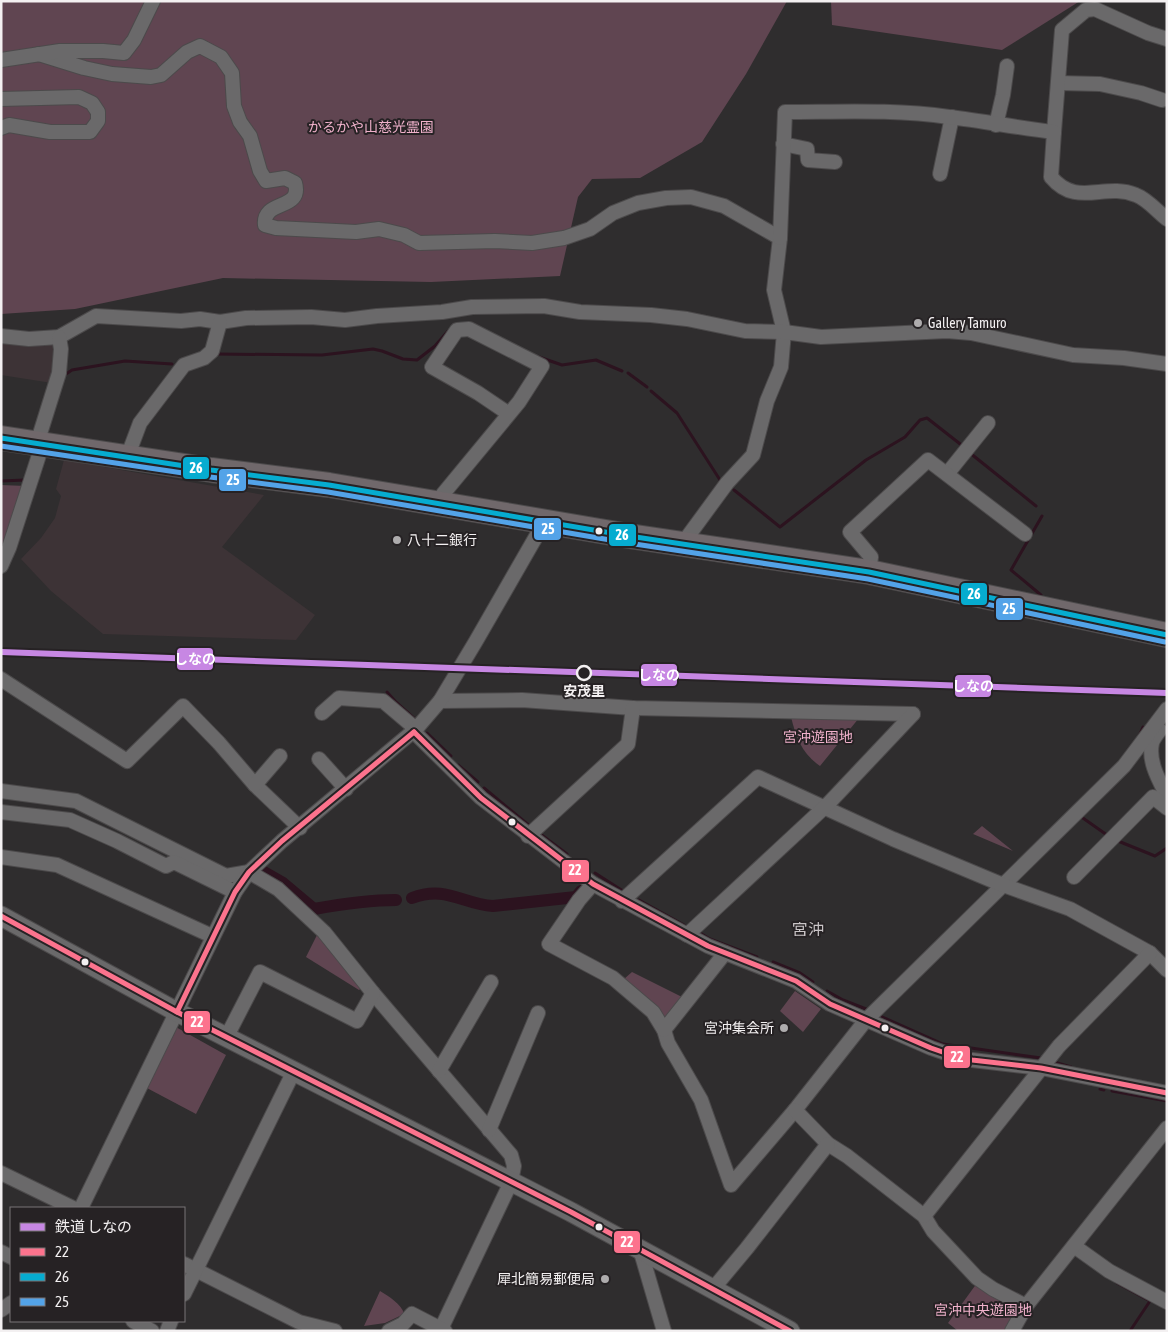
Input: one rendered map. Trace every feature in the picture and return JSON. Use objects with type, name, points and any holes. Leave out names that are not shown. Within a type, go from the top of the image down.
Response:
[{"type":"highway","points":[[1,438],[278,480],[329,485],[869,572],[1167,635]]},
{"type":"street","points":[[1,60],[74,50],[124,53],[130,48],[153,1]]},
{"type":"street","points":[[1167,38],[1148,33],[1095,9],[1086,10],[1062,30],[1051,177],[1059,186],[1068,191],[1081,193],[1120,190],[1137,195],[1167,219]]},
{"type":"street","points":[[39,54],[112,74],[151,77],[162,75],[187,52],[200,46],[221,57],[232,73],[234,106],[240,122],[250,136],[260,171],[266,181],[285,178],[295,183],[297,190],[294,198],[267,213],[264,218],[265,225],[276,228],[356,232],[379,229],[404,235],[419,243],[495,241],[532,243],[564,238],[590,229],[613,213],[638,203],[666,198],[691,197],[724,206],[780,238]]},
{"type":"street","points":[[996,125],[1007,66]]},
{"type":"street","points":[[1058,83],[1100,84],[1141,93],[1162,100]]},
{"type":"street","points":[[1,99],[79,97],[92,102],[98,112],[98,121],[90,132],[50,132],[9,125],[1,128]]},
{"type":"street","points":[[682,543],[727,483],[753,455],[766,401],[781,368],[784,332],[774,290],[780,238],[785,112],[885,112],[952,117],[996,125],[1054,132]]},
{"type":"street","points":[[940,174],[952,117]]},
{"type":"street","points":[[784,144],[807,149],[808,160],[835,162]]},
{"type":"street","points":[[1,336],[30,339],[59,337],[96,316],[181,321],[200,319],[220,322],[246,318],[311,317],[344,320],[472,308],[544,306],[580,312],[651,314],[746,331],[784,332],[821,337],[955,331],[1073,355],[1124,358],[1167,364]]},
{"type":"street","points":[[129,458],[140,423],[184,365],[204,358],[212,351],[220,322]]},
{"type":"street","points":[[442,503],[442,494],[509,414],[519,402],[542,366],[469,329],[457,330],[432,367],[478,393],[509,414]]},
{"type":"street","points":[[1,566],[9,548],[40,452],[40,437],[59,373],[61,349],[59,337]]},
{"type":"street","points":[[947,474],[988,423]]},
{"type":"street","points":[[869,572],[871,557],[850,532],[928,460],[1026,534]]},
{"type":"street","points":[[81,1207],[235,892],[250,872],[282,841],[415,731],[440,700],[545,521]]},
{"type":"street","points":[[1,679],[127,761],[183,706],[219,743],[254,785],[300,828]]},
{"type":"street","points":[[322,713],[339,698],[384,701],[481,798],[528,836],[593,884],[687,935],[725,953],[796,981],[830,1004],[930,1048],[954,1056],[972,1060],[1041,1068],[1167,1092]]},
{"type":"street","points":[[440,700],[522,700],[633,708],[913,714],[828,804],[687,935]]},
{"type":"street","points":[[528,836],[628,744],[633,708]]},
{"type":"street","points":[[593,884],[579,900],[549,944],[613,978],[653,1012],[664,1030],[668,1043],[701,1100],[731,1185],[795,1110],[866,1020],[1124,766],[1167,709]]},
{"type":"street","points":[[1167,718],[1152,742],[1152,758],[1158,778],[1167,796]]},
{"type":"street","points":[[254,785],[280,756]]},
{"type":"street","points":[[319,759],[346,789]]},
{"type":"street","points":[[622,900],[758,777],[823,808],[1003,885],[1070,909],[1115,932],[1150,953],[1167,970]]},
{"type":"street","points":[[1,791],[76,801],[226,876],[250,872],[278,890],[324,932],[373,993],[511,1155],[514,1166],[511,1182],[442,1330],[412,1314],[403,1324],[389,1331]]},
{"type":"street","points":[[1074,877],[1153,796],[1167,808]]},
{"type":"street","points":[[1,812],[70,820],[166,866],[174,862],[235,892]]},
{"type":"street","points":[[1,857],[57,865],[212,936]]},
{"type":"street","points":[[1,916],[176,1012],[227,1036],[640,1249],[790,1331]]},
{"type":"street","points":[[664,1030],[725,953]]},
{"type":"street","points":[[924,1216],[1058,1046],[1150,953]]},
{"type":"street","points":[[227,1036],[260,972],[357,1021],[373,993]]},
{"type":"street","points":[[439,1071],[491,982]]},
{"type":"street","points":[[489,1130],[538,1012]]},
{"type":"street","points":[[185,1289],[189,1267],[294,1071]]},
{"type":"street","points":[[795,1110],[828,1144],[847,1156],[924,1216],[933,1231],[978,1278],[993,1289],[1026,1306]]},
{"type":"street","points":[[1012,1331],[1026,1306],[1167,1128]]},
{"type":"street","points":[[712,1290],[828,1144]]},
{"type":"street","points":[[1,1173],[71,1207]]},
{"type":"street","points":[[1074,1246],[1109,1271],[1167,1302]]},
{"type":"street","points":[[640,1249],[660,1328]]},
{"type":"street","points":[[189,1267],[299,1322],[335,1331]]},
{"type":"street","points":[[135,1322],[152,1331]]},
{"type":"shaded area","points":[[1,339],[51,341],[59,346],[52,383],[1,375]]},
{"type":"shaded area","points":[[64,460],[264,495],[222,547],[315,615],[296,640],[103,634],[51,591],[21,559],[41,538],[55,518],[61,496],[56,489]]},
{"type":"green space","name":"かるかや山慈光霊園","points":[[1,1],[787,1],[746,74],[702,142],[640,178],[592,179],[578,197],[560,276],[431,282],[223,278],[75,309],[1,314]]},
{"type":"green space","points":[[831,1],[1080,1],[1002,50],[832,25]]},
{"type":"green space","points":[[1,485],[26,486],[1,557]]},
{"type":"green space","name":"宮沖遊園地","points":[[791,717],[859,718],[820,766],[801,745]]},
{"type":"green space","points":[[982,826],[1013,851],[973,834]]},
{"type":"green space","points":[[318,933],[363,987],[359,990],[306,957]]},
{"type":"green space","points":[[632,972],[684,998],[668,1019],[663,1017],[624,979]]},
{"type":"green space","points":[[795,991],[821,1009],[803,1032],[780,1011]]},
{"type":"green space","points":[[174,1026],[226,1055],[196,1114],[145,1087]]},
{"type":"green space","name":"宮沖中央遊園地","points":[[977,1283],[1019,1308],[1006,1331],[958,1331],[948,1323]]},
{"type":"green space","points":[[380,1291],[398,1304],[404,1314],[385,1323],[364,1326]]},
{"type":"waterway","points":[[216,354],[322,355],[373,349],[403,359],[417,360],[452,329]]},
{"type":"waterway","points":[[539,357],[562,365],[596,360],[622,371]]},
{"type":"waterway","points":[[63,376],[72,370],[125,361],[172,364]]},
{"type":"waterway","points":[[628,373],[647,387]]},
{"type":"waterway","points":[[651,391],[677,413],[720,480]]},
{"type":"waterway","points":[[734,490],[780,527],[866,460],[905,437],[920,420],[927,418],[964,447]]},
{"type":"waterway","points":[[970,453],[1036,506]]},
{"type":"waterway","points":[[1,481],[25,480]]},
{"type":"waterway","points":[[1041,595],[1011,570],[1042,516]]},
{"type":"waterway","points":[[387,692],[415,719]]},
{"type":"waterway","points":[[1139,736],[1143,727]]},
{"type":"waterway","points":[[427,733],[451,756]]},
{"type":"waterway","points":[[458,765],[478,782]]},
{"type":"waterway","points":[[484,788],[531,827]]},
{"type":"waterway","points":[[1080,816],[1107,835]]},
{"type":"waterway","points":[[539,833],[567,854]]},
{"type":"waterway","points":[[1118,841],[1155,856],[1167,848]]},
{"type":"waterway","points":[[576,860],[586,867]]},
{"type":"waterway","points":[[262,871],[283,883],[314,909],[396,900]]},
{"type":"waterway","points":[[595,873],[623,891]]},
{"type":"waterway","points":[[412,898],[435,893],[493,906],[576,897],[581,891]]},
{"type":"waterway","points":[[639,900],[684,925]]},
{"type":"waterway","points":[[700,933],[710,939],[757,957]]},
{"type":"waterway","points":[[773,962],[800,973],[813,982]]},
{"type":"waterway","points":[[827,991],[866,1009]]},
{"type":"waterway","points":[[880,1016],[943,1044],[1041,1058]]},
{"type":"waterway","points":[[1054,1062],[1071,1067]]},
{"type":"waterway","points":[[1100,1089],[1104,1090]]},
{"type":"waterway","points":[[1112,1091],[1167,1101]]},
{"type":"waterway","points":[[1117,1283],[1150,1301],[1130,1331]]},
{"type":"rail line","name":"しなの","points":[[1,652],[1167,693]]},
{"type":"transit line","name":"26","points":[[1,438],[211,470],[329,485],[629,536],[869,572],[1167,635]]},
{"type":"transit line","name":"25","points":[[1,446],[210,477],[328,492],[628,543],[868,579],[1165,642]]},
{"type":"transit line","name":"22","points":[[414,732],[481,798],[593,884],[708,946],[796,981],[830,1004],[931,1048],[954,1056],[972,1060],[1041,1068],[1167,1093]]},
{"type":"transit line","name":"22","points":[[177,1012],[235,892],[249,872],[282,841],[414,732]]},
{"type":"transit line","name":"22","points":[[1,916],[177,1012],[571,1212],[790,1331]]},
{"type":"place","name":"Gallery Tamuro","points":[[918,323]]},
{"type":"place","name":"八十二銀行","points":[[397,540]]},
{"type":"place","name":"安茂里","points":[[584,673]]},
{"type":"place","name":"宮沖集会所","points":[[784,1028]]},
{"type":"place","name":"犀北簡易郵便局","points":[[605,1279]]},
{"type":"district","name":"宮沖","points":[[808,929]]}]
